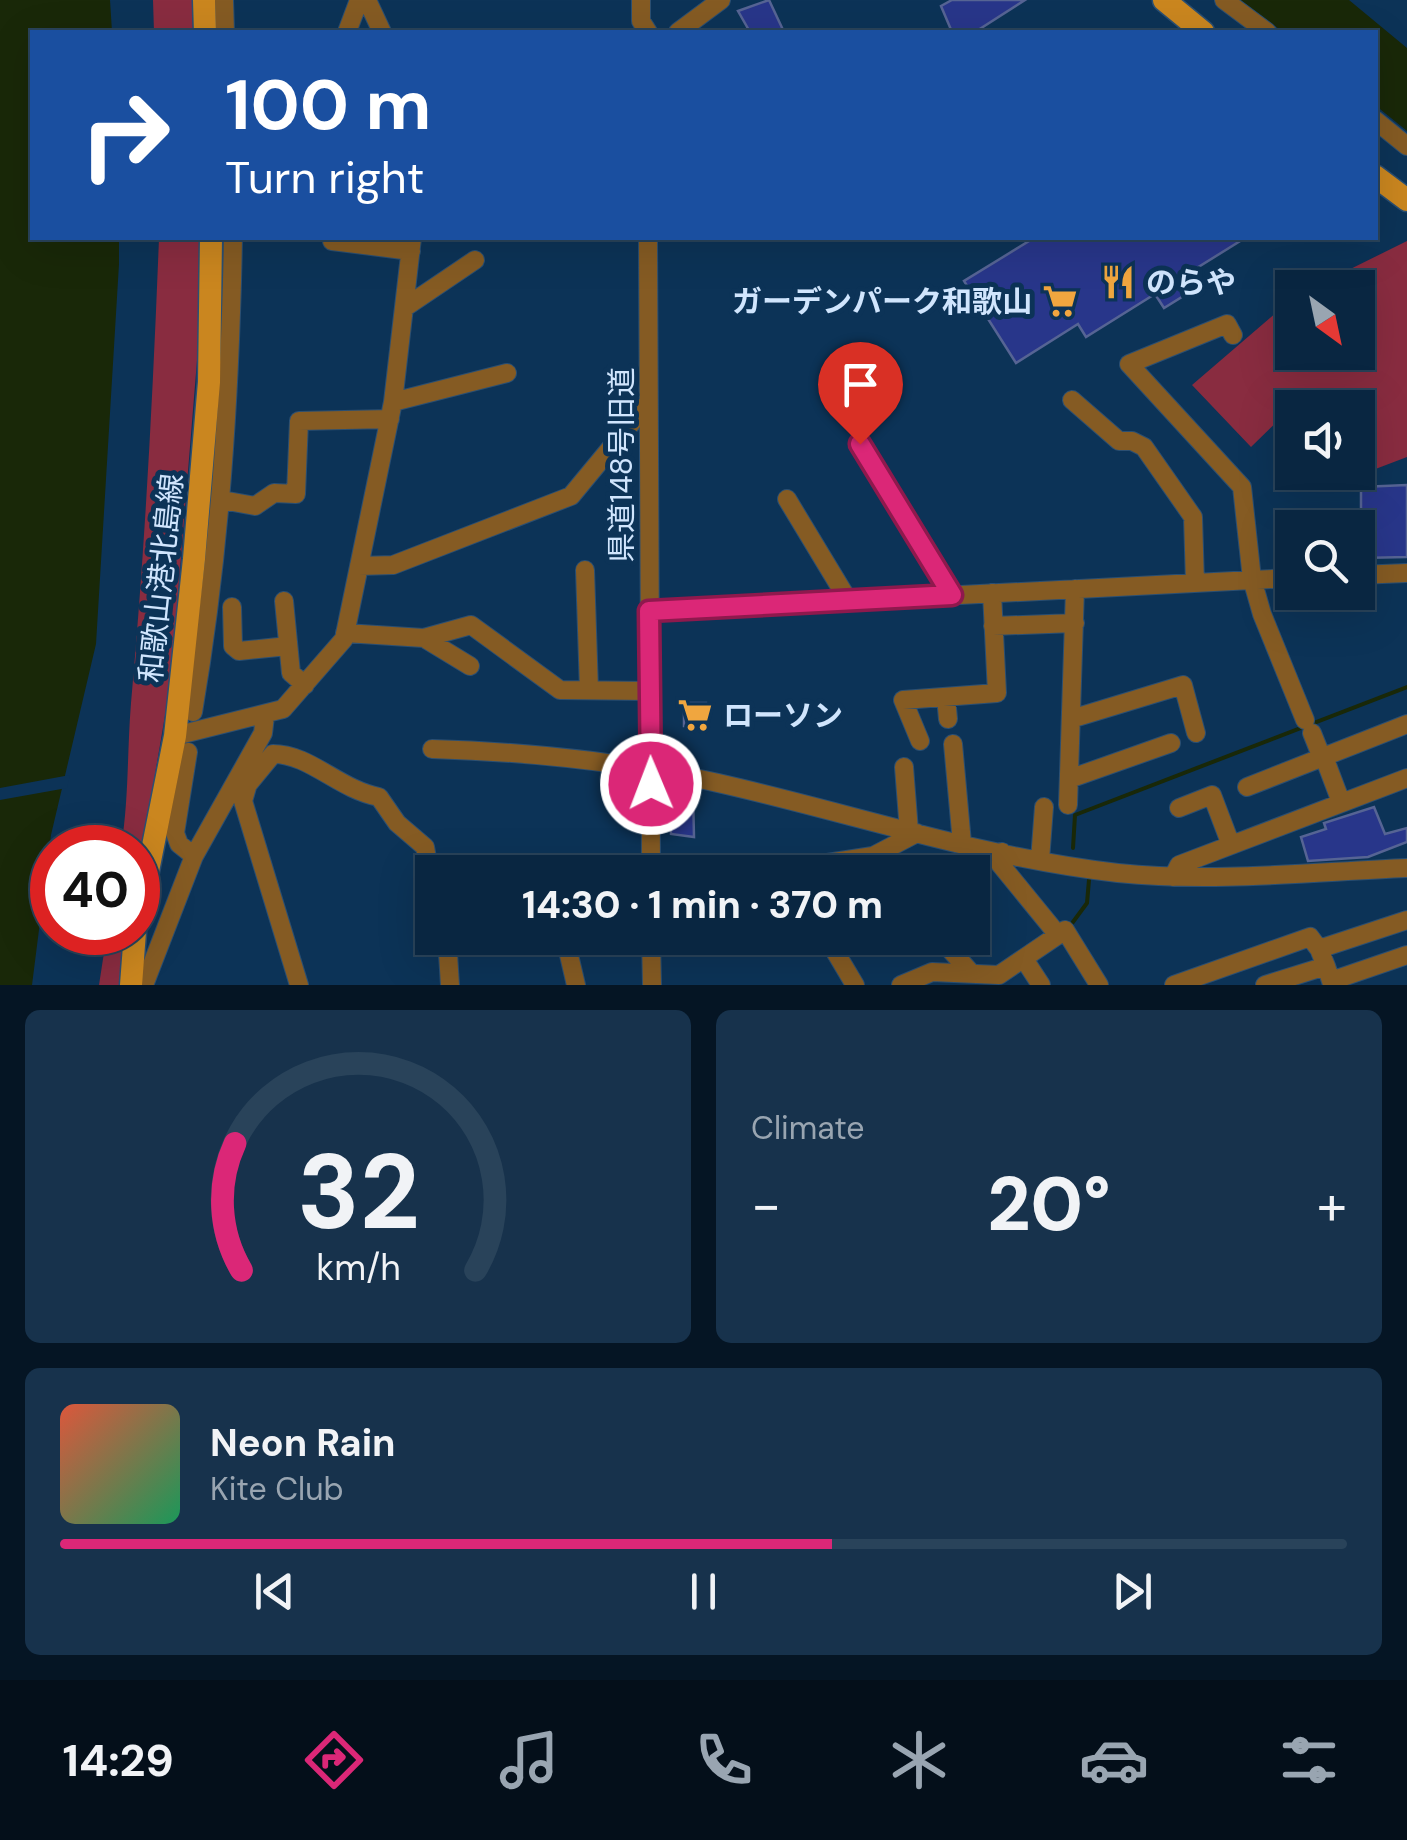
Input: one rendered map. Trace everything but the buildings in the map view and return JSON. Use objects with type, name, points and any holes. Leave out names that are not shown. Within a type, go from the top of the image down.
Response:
[{"type":"main road","points":[[204,0],[205,30]]},
{"type":"main road","points":[[1164,0],[1201,30]]},
{"type":"main road","points":[[1391,189],[1407,214]]},
{"type":"main road","name":"和歌山港北島線","points":[[160,828],[181,744],[202,486],[211,240]]},
{"type":"main road","points":[[131,985],[134,955]]},
{"type":"street","points":[[224,0],[225,30]]},
{"type":"street","points":[[348,30],[359,0]]},
{"type":"street","points":[[368,0],[381,30]]},
{"type":"street","points":[[641,0],[641,22],[647,30]]},
{"type":"street","points":[[681,30],[721,0]]},
{"type":"street","points":[[1224,0],[1263,30]]},
{"type":"street","points":[[1378,122],[1407,146]]},
{"type":"street","points":[[212,271],[220,258],[222,240]]},
{"type":"street","points":[[193,712],[213,597],[222,500],[232,240]]},
{"type":"street","name":"県道148号旧道","points":[[648,240],[651,855]]},
{"type":"street","points":[[194,856],[179,844],[176,833],[181,744],[283,709],[346,633],[392,410],[411,244],[332,241]]},
{"type":"street","points":[[404,308],[476,260]]},
{"type":"street","points":[[1233,334],[1227,324],[1129,364],[1242,487],[1252,580],[1341,802]]},
{"type":"street","points":[[222,500],[256,506],[274,493],[296,494],[299,422],[392,410],[507,372]]},
{"type":"street","points":[[1072,400],[1118,442],[1132,441],[1144,447],[1192,517],[1196,583]]},
{"type":"street","points":[[359,566],[392,565],[571,496],[648,403]]},
{"type":"street","points":[[860,444],[952,595]]},
{"type":"street","points":[[787,499],[848,600]]},
{"type":"street","points":[[584,570],[589,690]]},
{"type":"street","points":[[1375,574],[1407,573]]},
{"type":"street","points":[[649,611],[1275,579]]},
{"type":"street","points":[[1068,805],[1076,588]]},
{"type":"street","points":[[920,741],[903,700],[997,693],[992,592]]},
{"type":"street","points":[[284,601],[292,673],[305,685]]},
{"type":"street","points":[[232,607],[233,646],[239,651],[288,646]]},
{"type":"street","points":[[993,626],[1075,623]]},
{"type":"street","points":[[346,633],[424,638],[471,625],[560,690],[650,691]]},
{"type":"street","points":[[424,638],[470,666]]},
{"type":"street","points":[[1071,719],[1183,685],[1196,733]]},
{"type":"street","points":[[946,697],[948,719]]},
{"type":"street","points":[[144,985],[194,856],[253,752],[265,716]]},
{"type":"street","points":[[1248,787],[1407,724]]},
{"type":"street","points":[[1070,779],[1171,743]]},
{"type":"street","points":[[953,744],[962,843]]},
{"type":"street","points":[[432,749],[540,753],[651,769],[1040,860],[1173,877],[1407,868]]},
{"type":"street","points":[[253,752],[258,760],[243,801],[268,895],[299,985]]},
{"type":"street","points":[[245,788],[252,786],[273,754],[315,765],[355,792],[379,797],[397,823],[424,847],[426,855]]},
{"type":"street","points":[[904,767],[913,832]]},
{"type":"street","points":[[1173,877],[1180,865],[1407,778]]},
{"type":"street","points":[[1179,808],[1212,796],[1231,845]]},
{"type":"street","points":[[1040,860],[1044,807]]},
{"type":"street","points":[[875,855],[913,832]]},
{"type":"street","points":[[1002,852],[1000,864],[1058,935]]},
{"type":"street","points":[[1327,970],[1407,920]]},
{"type":"street","points":[[900,985],[920,975],[946,979],[972,974],[999,975],[1065,930],[1099,985]]},
{"type":"street","points":[[1174,985],[1310,937],[1327,970]]},
{"type":"street","points":[[150,955],[150,962]]},
{"type":"street","points":[[448,955],[450,985]]},
{"type":"street","points":[[569,955],[576,985]]},
{"type":"street","points":[[652,955],[652,985]]},
{"type":"street","points":[[837,955],[854,985]]},
{"type":"street","points":[[955,955],[972,974]]},
{"type":"street","points":[[1265,985],[1407,955]]},
{"type":"street","points":[[1024,958],[1041,985]]},
{"type":"shaded area","points":[[0,0],[110,0],[112,30],[30,30],[30,240],[119,240],[96,644],[53,825],[30,825],[30,955],[36,955],[32,985],[0,985]]},
{"type":"shaded area","points":[[153,0],[192,0],[193,30],[154,30]]},
{"type":"shaded area","points":[[1240,0],[1349,0],[1407,48],[1407,131],[1378,107],[1378,30],[1280,30]]},
{"type":"shaded area","points":[[159,240],[200,240],[202,299],[171,680],[146,825],[124,825],[130,721]]},
{"type":"shaded area","points":[[1407,241],[1407,457],[1375,469],[1375,390],[1275,390],[1275,424],[1251,447],[1192,385],[1275,314],[1275,370],[1375,370],[1375,270],[1348,270]]},
{"type":"shaded area","points":[[104,955],[125,955],[122,985],[99,985]]},
{"type":"pier","points":[[70,775],[67,788],[0,800],[0,788]]},
{"type":"waterway","points":[[1073,848],[1075,815],[1407,687]]},
{"type":"waterway","points":[[1070,926],[1087,903],[1089,880]]},
{"type":"place","name":"のらや","points":[[1118,282]]},
{"type":"place","name":"ガーデンパーク和歌山","points":[[1060,301]]},
{"type":"place","name":"ローソン","points":[[695,715]]},
{"type":"route","points":[[651,784],[649,611],[952,595],[860,444]]}]
